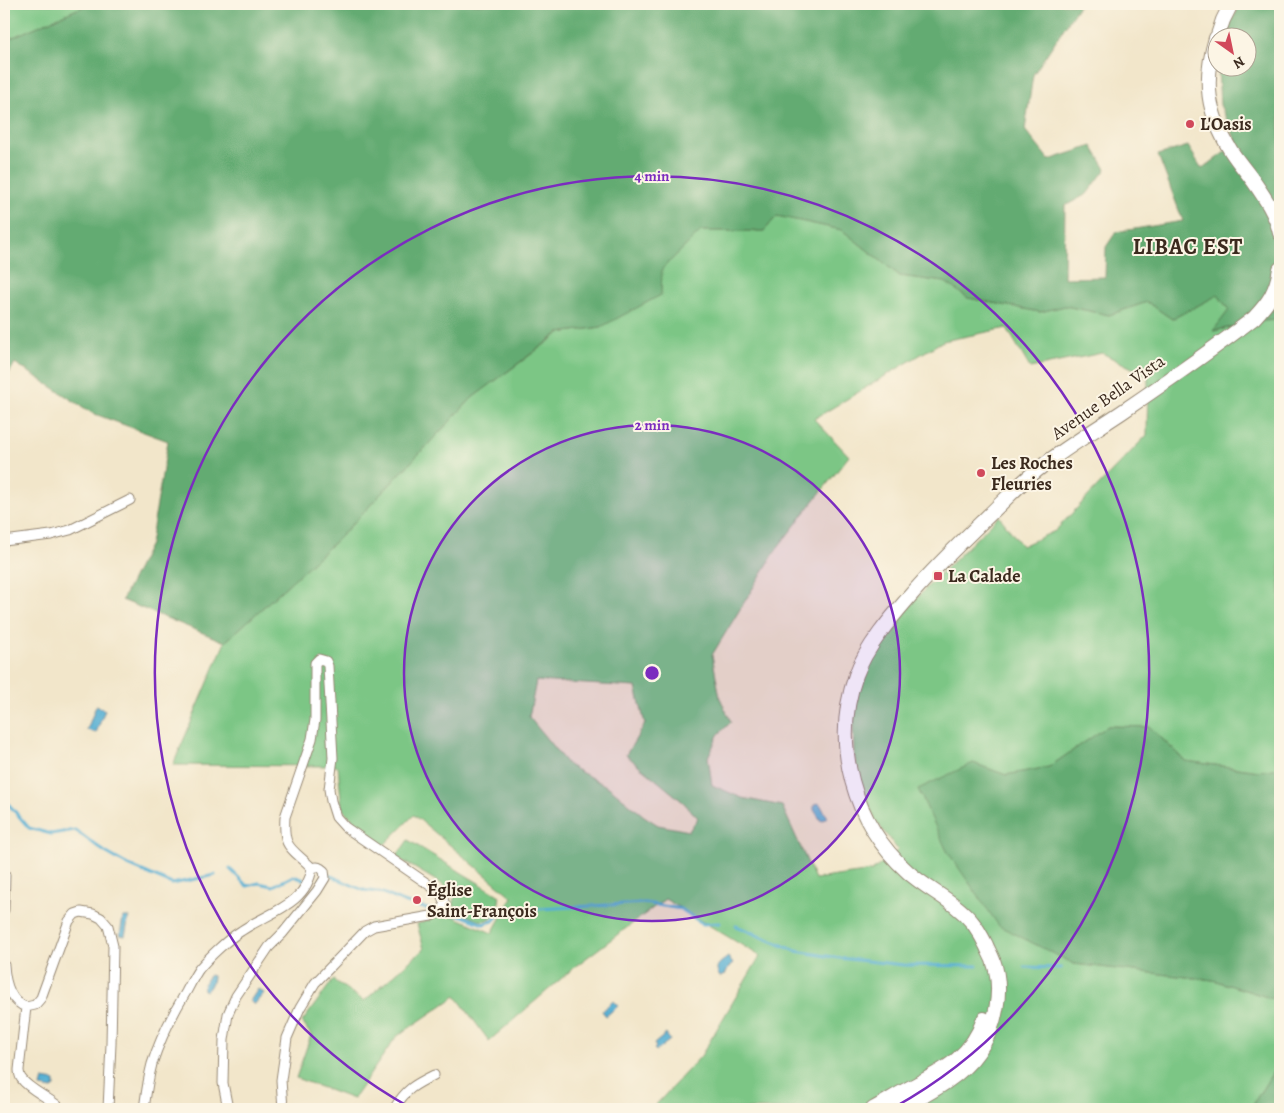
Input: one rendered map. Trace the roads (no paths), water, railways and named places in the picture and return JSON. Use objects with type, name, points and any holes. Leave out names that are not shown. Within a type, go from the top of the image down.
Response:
[{"type":"main road","points":[[1220,28],[1231,4]]},
{"type":"main road","points":[[1209,78],[1212,112],[1218,128],[1232,153],[1270,205],[1280,233]]},
{"type":"main road","name":"Avenue Bella Vista","points":[[900,1109],[952,1078],[978,1053],[989,1031],[998,999],[998,985],[993,959],[976,928],[957,908],[923,885],[885,848],[865,816],[855,794],[850,777],[846,732],[852,688],[864,655],[926,578],[1033,473],[1254,318],[1270,300],[1280,269]]},
{"type":"main road","points":[[873,1109],[940,1073],[965,1052],[972,1042],[988,1008],[991,988],[985,944]]},
{"type":"street","points":[[4,541],[51,535],[70,530],[130,500]]},
{"type":"street","points":[[283,1109],[281,1080],[287,1038],[300,1008],[315,983],[365,931],[374,926],[431,916],[442,911],[445,905],[441,893],[344,827],[336,817],[329,789],[333,758],[328,666],[326,661],[319,659],[315,663],[315,720],[312,739],[285,817],[284,830],[286,840],[292,851],[312,868]]},
{"type":"street","points":[[228,1109],[223,1083],[224,1040],[228,1014],[236,996],[269,947],[283,933],[325,878],[324,871],[321,868],[318,866],[312,868]]},
{"type":"street","points":[[144,1109],[152,1066],[160,1042],[180,1001],[199,969],[241,931],[283,908],[299,896],[307,884],[312,868]]},
{"type":"street","points":[[4,872],[4,910]]},
{"type":"street","points":[[4,965],[5,980],[12,997],[19,1005],[26,1007],[34,1004],[41,998],[69,921],[75,914],[81,912],[94,914],[102,918],[108,926],[113,946],[112,1044],[108,1109]]},
{"type":"street","points":[[26,1007],[19,1070],[21,1078],[28,1086],[52,1100],[58,1106],[58,1109]]},
{"type":"street","points":[[394,1109],[403,1095],[415,1084],[434,1075]]},
{"type":"water","points":[[96,706],[105,710],[96,733],[87,730]]},
{"type":"water","points":[[820,804],[827,815],[821,821],[814,810],[814,805]]},
{"type":"water","points":[[123,917],[129,917],[125,936],[120,935]]},
{"type":"water","points":[[728,957],[733,964],[728,968],[725,975],[720,977],[717,968]]},
{"type":"water","points":[[210,975],[213,976],[212,980],[206,991],[203,989],[204,985]]},
{"type":"water","points":[[258,989],[264,993],[254,1005],[250,1001]]},
{"type":"water","points":[[613,1001],[618,1006],[606,1016],[602,1011]]},
{"type":"water","points":[[666,1034],[670,1040],[656,1051],[654,1044]]},
{"type":"water","points":[[43,1079],[55,1081],[55,1087],[52,1089],[41,1087]]},
{"type":"waterway","points":[[4,800],[29,828],[51,834],[75,830],[105,852],[126,864],[172,884],[215,875]]},
{"type":"waterway","points":[[230,869],[247,886],[259,883],[273,886],[293,876],[305,880]]},
{"type":"waterway","points":[[327,874],[363,890],[383,893],[403,902],[431,910]]},
{"type":"waterway","points":[[451,914],[463,916],[483,924],[493,921],[502,911],[645,903],[681,909],[703,924],[720,923]]},
{"type":"waterway","points":[[736,926],[796,951],[904,965],[977,966]]},
{"type":"waterway","points":[[1024,967],[1061,968]]},
{"type":"place","name":"L'Oasis","points":[[1190,124]]},
{"type":"place","name":"Les Roches Fleuries","points":[[981,473]]},
{"type":"place","name":"La Calade","points":[[938,576]]},
{"type":"place","name":"Église Saint-François","points":[[417,900]]},
{"type":"district","name":"LIBAC EST","points":[[1188,247]]}]
